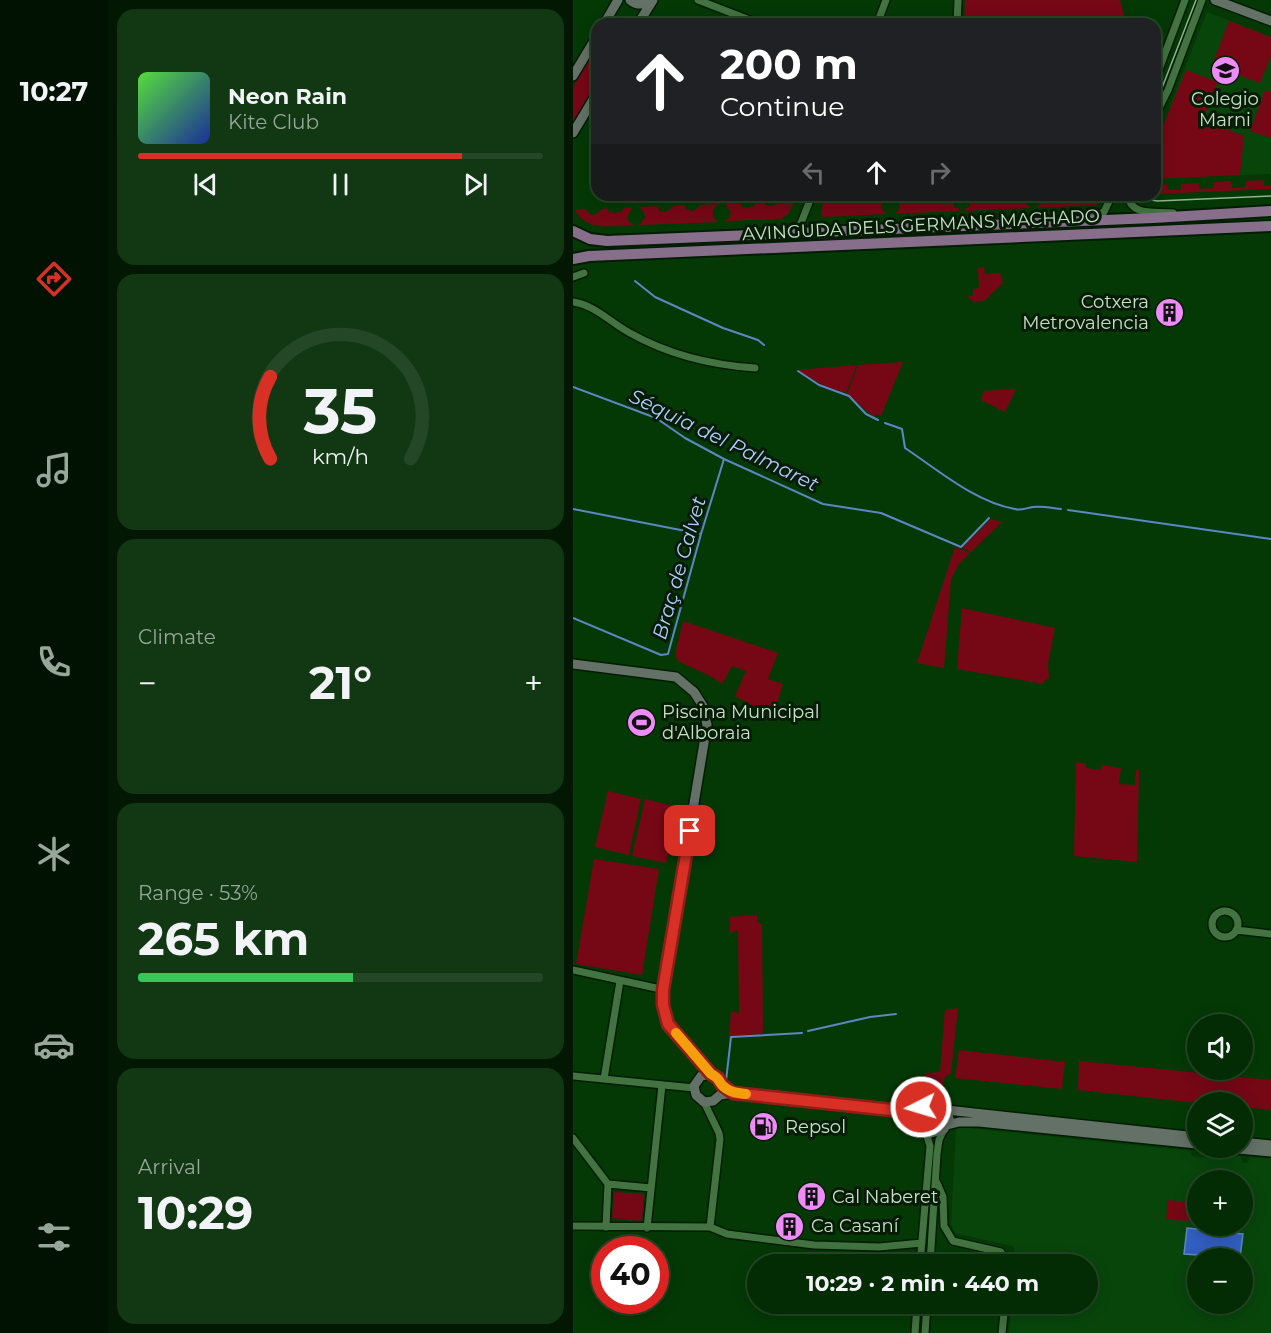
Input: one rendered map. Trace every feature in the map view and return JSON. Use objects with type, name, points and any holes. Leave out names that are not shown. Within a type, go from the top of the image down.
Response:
[{"type":"main road","points":[[573,231],[590,239],[607,241],[1271,212]]},
{"type":"main road","name":"AVINGUDA DELS GERMANS MACHADO","points":[[573,259],[589,256],[1271,226]]},
{"type":"street","points":[[608,18],[618,0]]},
{"type":"street","points":[[630,0],[642,5],[652,1]]},
{"type":"street","points":[[698,0],[744,18]]},
{"type":"street","points":[[879,18],[886,0]]},
{"type":"street","points":[[957,18],[958,0]]},
{"type":"street","points":[[1161,64],[1185,0]]},
{"type":"street","points":[[1161,104],[1201,0]]},
{"type":"street","points":[[1215,0],[1271,21]]},
{"type":"street","points":[[642,18],[652,1]]},
{"type":"street","points":[[573,76],[591,46]]},
{"type":"street","points":[[573,133],[591,103]]},
{"type":"street","points":[[792,232],[801,223],[810,201]]},
{"type":"street","points":[[1079,220],[1104,212],[1109,201]]},
{"type":"street","points":[[1129,201],[1137,211],[1197,215]]},
{"type":"street","points":[[573,276],[584,273]]},
{"type":"street","points":[[573,302],[588,306],[632,335],[674,354],[710,363],[755,368]]},
{"type":"street","points":[[573,664],[676,677],[695,692],[703,706],[707,725],[663,990],[663,1005],[668,1024],[711,1074],[718,1078],[721,1090]]},
{"type":"street","points":[[1236,930],[1271,934]]},
{"type":"street","points":[[573,970],[656,988]]},
{"type":"street","points":[[604,1079],[620,981]]},
{"type":"street","points":[[701,1063],[701,1076]]},
{"type":"street","points":[[710,1227],[720,1133],[694,1088],[695,1082],[701,1076],[711,1074]]},
{"type":"street","points":[[573,1076],[694,1088]]},
{"type":"street","points":[[647,1228],[662,1085]]},
{"type":"street","points":[[721,1090],[901,1111],[921,1107],[929,1102],[942,1104],[947,1110],[949,1119],[939,1140],[931,1254]]},
{"type":"street","points":[[704,1102],[713,1101],[721,1090]]},
{"type":"street","points":[[918,1120],[921,1107]]},
{"type":"street","points":[[947,1110],[1187,1136]]},
{"type":"street","points":[[901,1111],[918,1120],[925,1130],[930,1146],[921,1254]]},
{"type":"street","points":[[925,1130],[935,1133],[959,1122],[979,1122],[1187,1143]]},
{"type":"street","points":[[573,1138],[608,1184],[606,1227]]},
{"type":"street","points":[[1253,1143],[1271,1145]]},
{"type":"street","points":[[1253,1150],[1271,1152]]},
{"type":"street","points":[[936,1182],[943,1197],[944,1226],[953,1241],[1002,1254]]},
{"type":"street","points":[[608,1184],[651,1188]]},
{"type":"street","points":[[573,1226],[710,1227],[727,1234],[814,1245],[879,1247],[922,1244]]},
{"type":"street","points":[[915,1333],[916,1314]]},
{"type":"street","points":[[925,1333],[926,1314]]},
{"type":"street","points":[[1002,1333],[1004,1314]]},
{"type":"shaded area","points":[[965,0],[1120,0],[1124,18],[964,18]]},
{"type":"shaded area","name":"Colegio Marni","points":[[1207,12],[1271,37],[1271,174],[1240,175],[1243,136],[1169,108]]},
{"type":"shaded area","points":[[1229,21],[1271,37],[1271,56],[1260,83],[1212,65]]},
{"type":"shaded area","points":[[591,56],[591,93],[573,124],[573,87]]},
{"type":"shaded area","points":[[1186,70],[1218,82],[1203,120],[1244,136],[1240,175],[1161,179],[1161,130]]},
{"type":"shaded area","points":[[1265,90],[1271,92],[1271,138],[1250,131]]},
{"type":"shaded area","points":[[1264,180],[1264,186],[1271,186],[1271,189],[1161,194],[1161,184],[1167,184],[1168,190],[1181,190],[1181,184],[1199,183],[1200,189],[1213,188],[1214,182],[1231,181],[1232,188],[1245,187],[1246,181]]},
{"type":"shaded area","points":[[779,201],[794,202],[788,214],[781,219],[725,221],[731,213],[725,203],[740,203],[742,207],[748,208],[754,206],[756,202],[774,206]]},
{"type":"shaded area","points":[[825,201],[867,203],[884,201],[881,206],[887,214],[824,217],[821,215]]},
{"type":"shaded area","points":[[896,201],[954,201],[954,208],[959,208],[959,211],[894,214],[900,206]]},
{"type":"shaded area","points":[[970,201],[1025,201],[1031,208],[965,211],[965,208],[970,207]]},
{"type":"shaded area","points":[[1099,201],[1096,205],[1036,208],[1042,202]]},
{"type":"shaded area","points":[[718,204],[713,213],[714,218],[719,222],[639,225],[645,218],[644,212],[639,207],[657,206],[660,211],[665,212],[673,206],[684,205],[686,209],[692,211],[700,205]]},
{"type":"shaded area","points":[[633,207],[627,217],[634,225],[617,226],[593,225],[580,217],[575,210],[586,209],[589,214],[593,215],[607,208],[609,212],[616,213],[622,211],[623,208]]},
{"type":"shaded area","points":[[984,267],[985,274],[1000,273],[1003,283],[984,301],[974,302],[969,299],[968,293],[969,296],[973,296],[973,289],[979,288],[978,268]]},
{"type":"shaded area","points":[[903,362],[881,416],[876,414],[874,417],[847,394],[858,365]]},
{"type":"shaded area","points":[[857,365],[846,393],[824,386],[797,370]]},
{"type":"shaded area","points":[[1016,389],[1005,412],[981,400],[984,391]]},
{"type":"shaded area","points":[[991,519],[1002,522],[971,552],[962,548]]},
{"type":"shaded area","points":[[955,547],[970,553],[959,564],[951,579],[944,668],[917,663]]},
{"type":"shaded area","points":[[962,608],[1055,628],[1048,664],[1049,678],[1044,681],[1044,684],[957,669]]},
{"type":"shaded area","points":[[683,621],[778,653],[768,679],[783,684],[773,717],[735,696],[746,671],[732,666],[722,684],[678,661],[676,651]]},
{"type":"shaded area","points":[[1076,762],[1086,764],[1086,768],[1100,770],[1102,765],[1121,768],[1119,784],[1135,785],[1136,770],[1139,770],[1137,862],[1074,856]]},
{"type":"shaded area","points":[[608,791],[641,799],[629,855],[595,847]]},
{"type":"shaded area","points":[[645,799],[678,807],[666,863],[632,856]]},
{"type":"shaded area","points":[[594,859],[659,869],[642,975],[576,964]]},
{"type":"shaded area","points":[[757,915],[757,923],[762,924],[763,1034],[729,1036],[731,1011],[739,1013],[738,930],[730,933],[730,917]]},
{"type":"shaded area","points":[[958,1008],[951,1073],[945,1077],[942,1089],[938,1093],[923,1094],[925,1073],[940,1072],[945,1010]]},
{"type":"shaded area","points":[[959,1050],[1065,1062],[1062,1089],[955,1078]]},
{"type":"shaded area","points":[[1079,1061],[1187,1072],[1187,1080],[1271,1080],[1271,1110],[1253,1108],[1253,1092],[1187,1092],[1187,1102],[1078,1090]]},
{"type":"shaded area","points":[[959,1127],[1187,1151],[1187,1158],[1241,1158],[1242,1162],[1247,1163],[1250,1158],[1253,1157],[1271,1159],[1271,1333],[1009,1333],[1011,1314],[1098,1314],[1098,1254],[1014,1253],[1012,1246],[955,1233],[951,1224],[956,1130]]},
{"type":"shaded area","points":[[614,1192],[644,1194],[642,1221],[612,1218]]},
{"type":"shaded area","points":[[1168,1200],[1187,1202],[1187,1221],[1166,1219]]},
{"type":"water","points":[[1187,1228],[1187,1236],[1243,1236],[1241,1248],[1187,1248],[1187,1254],[1184,1254]]},
{"type":"waterway","points":[[635,281],[655,297],[723,328],[758,340],[764,345]]},
{"type":"waterway","points":[[798,371],[819,385],[849,396],[866,414],[878,420]]},
{"type":"waterway","name":"Séquia del Palmaret","points":[[573,387],[656,418],[685,438],[724,459],[823,504],[881,513],[961,547],[989,518]]},
{"type":"waterway","points":[[885,423],[902,429],[905,448],[957,484],[986,500],[1017,510],[1036,507],[1061,509]]},
{"type":"waterway","name":"Braç de Calvet","points":[[573,618],[661,655],[668,654],[724,459]]},
{"type":"waterway","points":[[573,509],[701,534]]},
{"type":"waterway","name":"Séquia del Palmaret","points":[[1068,510],[1271,539]]},
{"type":"waterway","points":[[808,1031],[870,1017],[896,1014]]},
{"type":"waterway","points":[[726,1081],[731,1037],[802,1033]]},
{"type":"tram line","points":[[1161,90],[1196,0]]},
{"type":"tram line","points":[[1161,201],[1271,196]]},
{"type":"slow traffic","points":[[676,1033],[711,1074],[721,1081],[722,1085],[733,1093],[746,1094]]},
{"type":"place","name":"Colegio Marni","points":[[1225,70]]},
{"type":"place","name":"Cotxera Metrovalencia","points":[[1170,312]]},
{"type":"place","name":"Piscina Municipal d'Alboraia","points":[[641,722]]},
{"type":"place","name":"Repsol","points":[[764,1127]]},
{"type":"place","name":"Cal Naberet","points":[[811,1197]]},
{"type":"place","name":"Ca Casaní","points":[[790,1226]]},
{"type":"route","points":[[690,831],[663,990],[663,1005],[668,1024],[711,1074],[733,1093],[901,1111],[921,1107]]}]
